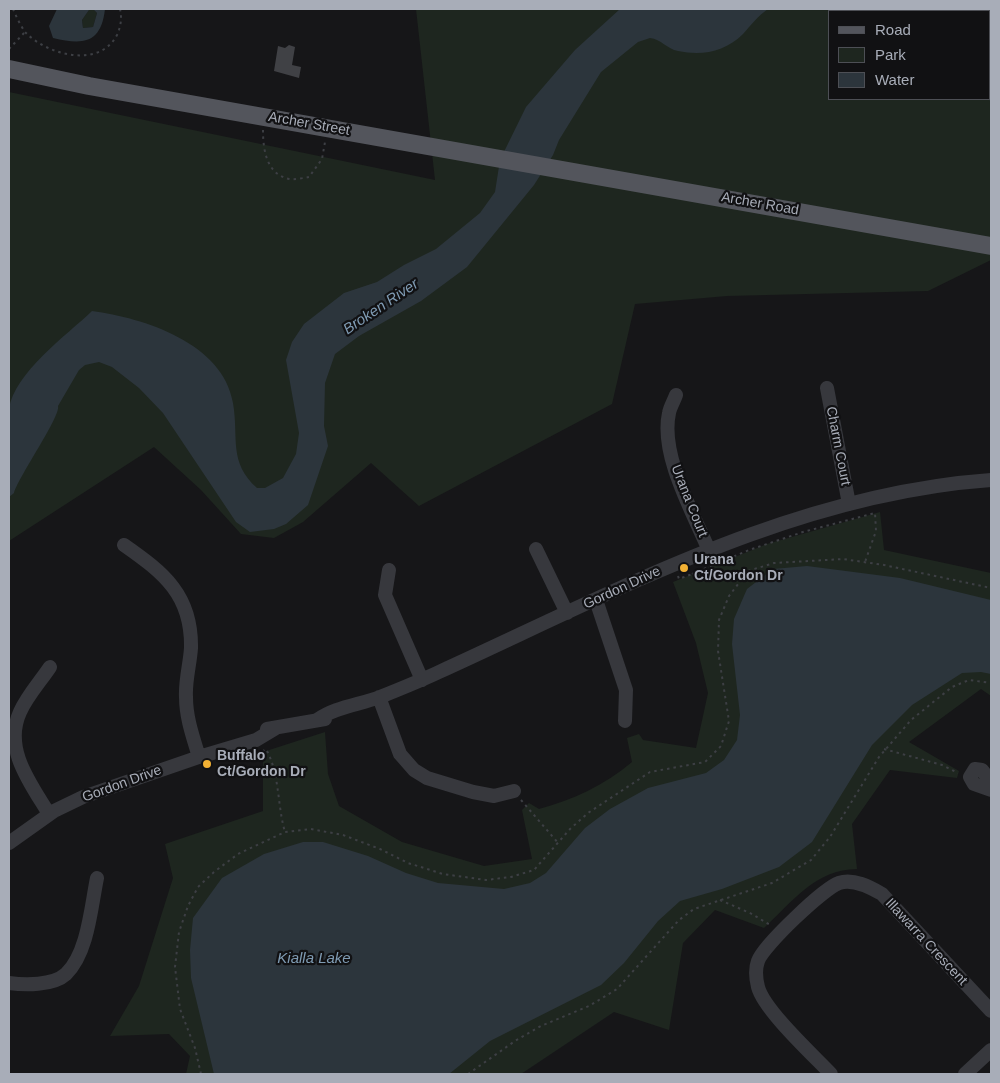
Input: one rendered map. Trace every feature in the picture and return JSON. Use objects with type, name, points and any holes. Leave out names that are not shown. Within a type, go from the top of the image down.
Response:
[{"type":"main road","name":"Archer Street","points":[[9,69],[89,86],[529,163]]},
{"type":"main road","name":"Archer Street","points":[[9,78],[65,86],[89,86]]},
{"type":"main road","name":"Archer Road","points":[[529,163],[991,246]]},
{"type":"street","name":"Charm Court","points":[[826,388],[849,504]]},
{"type":"street","name":"Urana Court","points":[[676,395],[669,414],[668,440],[674,465],[708,548]]},
{"type":"street","name":"Gordon Drive","points":[[9,843],[49,814],[83,797],[243,742],[265,729],[317,720],[330,711],[379,697],[422,680],[708,548],[788,520],[849,504],[909,490],[955,482],[991,480]]},
{"type":"street","points":[[124,545],[170,581],[180,595],[186,611],[191,648],[185,694],[187,716],[199,756]]},
{"type":"street","points":[[536,549],[567,613]]},
{"type":"street","points":[[390,570],[385,595],[422,680]]},
{"type":"street","points":[[596,600],[626,690],[625,721]]},
{"type":"street","points":[[49,814],[18,760],[14,738],[19,713],[50,667]]},
{"type":"street","points":[[379,697],[400,754],[414,770],[428,778],[473,792],[494,796],[514,791]]},
{"type":"street","points":[[991,782],[982,770],[975,768],[971,772],[971,781],[977,786],[991,790]]},
{"type":"street","points":[[9,983],[51,982],[65,974],[79,954],[86,936],[97,878]]},
{"type":"street","name":"Illawarra Crescent","points":[[831,1074],[766,1004],[758,989],[756,974],[758,961],[766,948],[826,890],[840,882],[866,885],[882,894],[991,1012]]},
{"type":"street","points":[[965,1074],[991,1050]]},
{"type":"path","points":[[13,9],[25,32],[52,49],[88,56],[106,48],[116,37],[122,18],[120,9]]},
{"type":"path","points":[[9,49],[25,32]]},
{"type":"path","points":[[266,116],[263,129],[263,148],[271,169],[288,179],[309,177],[322,158],[329,128]]},
{"type":"path","points":[[673,564],[679,579],[749,550],[803,532],[875,513],[876,531],[865,562]]},
{"type":"path","points":[[201,1074],[195,1048],[180,1009],[176,967],[179,932],[188,906],[198,887],[238,854],[285,832],[311,829],[343,835],[380,849],[408,863],[434,871],[486,880],[511,877],[534,870],[559,844],[570,829],[588,814],[650,772],[706,762],[721,746],[729,721],[718,651],[719,620],[729,596],[748,571],[774,563],[843,560],[865,562],[991,588]]},
{"type":"path","points":[[692,574],[742,578]]},
{"type":"path","points":[[468,1074],[528,1033],[589,1006],[617,989],[679,920],[694,909],[772,883],[811,860],[830,837],[884,749],[911,720],[952,687],[969,680],[991,683]]},
{"type":"path","points":[[243,742],[259,754],[266,749],[273,762],[279,811],[285,832]]},
{"type":"path","points":[[884,749],[952,769],[971,781]]},
{"type":"path","points":[[514,791],[559,844]]},
{"type":"path","points":[[720,900],[763,919],[780,935]]},
{"type":"green space","points":[[93,9],[97,13],[93,27],[83,28],[82,20],[89,10]]},
{"type":"green space","points":[[416,9],[991,9],[991,260],[928,291],[727,296],[635,304],[612,404],[419,506],[371,463],[303,522],[274,538],[241,534],[201,490],[154,447],[9,541],[9,92],[435,180]]},
{"type":"green space","name":"Kialla Lake","points":[[880,512],[884,550],[991,573],[991,696],[981,689],[909,742],[959,771],[957,778],[890,770],[852,824],[857,869],[842,870],[817,881],[795,898],[764,928],[715,910],[683,943],[669,1030],[614,1012],[521,1074],[186,1074],[190,1056],[169,1034],[110,1036],[139,986],[173,878],[165,844],[263,811],[263,752],[325,732],[328,774],[339,806],[402,842],[484,866],[532,859],[522,810],[529,803],[539,809],[600,785],[632,762],[627,738],[639,734],[643,740],[696,748],[708,693],[696,643],[673,582],[767,544]]},
{"type":"water","points":[[57,9],[93,9],[105,9],[103,21],[99,29],[89,39],[73,41],[53,38],[49,26]],"holes":[[[93,9],[97,13],[93,27],[83,28],[82,20],[89,10]]]},
{"type":"water","name":"Broken River","points":[[620,9],[768,9],[736,40],[721,49],[696,53],[678,51],[650,38],[638,42],[601,72],[534,185],[467,267],[421,301],[359,336],[335,354],[325,383],[324,426],[328,446],[308,505],[286,524],[274,529],[250,532],[236,522],[163,413],[139,388],[112,367],[99,362],[85,365],[79,370],[58,406],[47,433],[14,493],[9,497],[7,431],[9,409],[13,395],[31,368],[92,311],[135,320],[157,327],[198,349],[214,364],[226,382],[233,403],[236,449],[242,469],[257,488],[265,488],[283,478],[296,454],[299,433],[286,360],[292,342],[304,324],[344,293],[377,282],[404,265],[436,249],[480,213],[495,192],[500,160],[526,107],[575,50]]},
{"type":"water","points":[[830,9],[970,10],[831,10]]},
{"type":"water","points":[[990,32],[991,35],[991,101],[989,100]]},
{"type":"water","name":"Kialla Lake","points":[[807,566],[900,578],[991,600],[991,674],[981,672],[962,673],[912,705],[872,745],[812,842],[779,867],[722,889],[680,901],[658,921],[624,963],[601,985],[490,1041],[449,1074],[214,1074],[191,978],[190,950],[193,918],[222,878],[264,854],[303,842],[323,842],[368,856],[406,873],[438,883],[504,889],[530,883],[546,873],[585,828],[610,809],[648,788],[706,773],[724,760],[737,740],[740,715],[732,644],[734,619],[747,589],[773,569]]},
{"type":"building","points":[[289,45],[295,47],[292,65],[301,67],[299,78],[274,71],[278,46],[285,48]]},
{"type":"place","name":"Urana Ct/Gordon Dr","points":[[684,568]]},
{"type":"place","name":"Buffalo Ct/Gordon Dr","points":[[207,764]]}]
